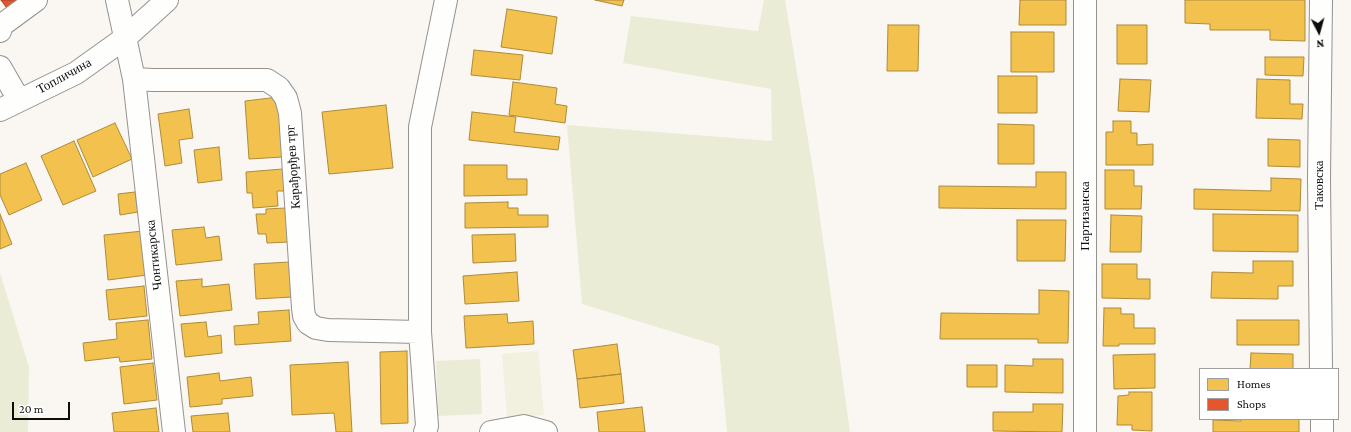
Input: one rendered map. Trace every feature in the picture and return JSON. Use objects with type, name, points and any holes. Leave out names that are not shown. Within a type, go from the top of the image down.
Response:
[{"type":"street","points":[[0,31],[2,25],[36,0]]},
{"type":"street","points":[[117,0],[134,79]]},
{"type":"street","points":[[125,38],[167,0]]},
{"type":"street","points":[[429,430],[420,332],[420,127],[446,0]]},
{"type":"street","name":"Партизанска","points":[[1084,432],[1085,0]]},
{"type":"street","name":"Таковска","points":[[1321,0],[1319,178],[1321,368]]},
{"type":"street","name":"Топличина","points":[[0,110],[76,73],[125,38]]},
{"type":"street","points":[[0,67],[19,100]]},
{"type":"street","name":"Карађорђев трг","points":[[134,79],[267,80],[279,88],[286,98],[290,113],[303,308],[304,316],[308,323],[316,328],[328,330],[420,332]]},
{"type":"street","name":"Чонтикарска","points":[[134,79],[174,432]]},
{"type":"street","points":[[1322,420],[1322,432]]},
{"type":"street","points":[[491,432],[524,426],[546,432]]},
{"type":"green space","points":[[764,0],[785,0],[814,176],[850,432],[727,432],[719,346],[582,304],[567,125],[772,141],[771,89],[623,63],[631,16],[758,31]]},
{"type":"green space","points":[[0,273],[29,367],[28,432],[0,432]]},
{"type":"green space","points":[[480,359],[482,414],[438,416],[436,361]]},
{"type":"shaded area","points":[[538,351],[544,415],[507,418],[502,354]]},
{"type":"building: Homes","points":[[595,0],[624,0],[622,6]]},
{"type":"building: Homes","points":[[1020,0],[1066,0],[1066,25],[1019,25]]},
{"type":"building: Homes","points":[[1185,0],[1305,0],[1305,41],[1270,40],[1270,30],[1210,30],[1210,24],[1185,23]]},
{"type":"building: Homes","points":[[507,9],[557,17],[552,54],[501,47]]},
{"type":"building: Homes","points":[[888,25],[919,25],[918,71],[887,71]]},
{"type":"building: Homes","points":[[1117,25],[1147,25],[1147,64],[1117,64]]},
{"type":"building: Homes","points":[[1011,32],[1054,32],[1054,72],[1011,72]]},
{"type":"building: Homes","points":[[474,50],[523,55],[520,80],[471,75]]},
{"type":"building: Homes","points":[[1265,57],[1304,57],[1303,76],[1265,75]]},
{"type":"building: Homes","points":[[998,76],[1037,76],[1037,113],[998,113]]},
{"type":"building: Homes","points":[[1120,79],[1151,80],[1149,112],[1118,111]]},
{"type":"building: Homes","points":[[1257,79],[1290,80],[1290,104],[1303,104],[1302,119],[1256,118]]},
{"type":"building: Homes","points":[[513,82],[557,88],[555,104],[567,106],[565,123],[509,115]]},
{"type":"building: Homes","points":[[279,97],[282,157],[249,159],[245,101]]},
{"type":"building: Homes","points":[[386,105],[393,168],[329,174],[322,112]]},
{"type":"building: Homes","points":[[189,109],[193,138],[179,140],[182,163],[165,166],[158,114]]},
{"type":"building: Homes","points":[[472,112],[516,117],[514,132],[560,137],[558,150],[469,140]]},
{"type":"building: Homes","points":[[1113,121],[1131,121],[1131,133],[1137,133],[1137,145],[1153,144],[1153,165],[1106,165],[1106,132],[1113,132]]},
{"type":"building: Homes","points":[[115,123],[132,159],[93,177],[77,140]]},
{"type":"building: Homes","points":[[998,124],[1034,125],[1034,164],[998,164]]},
{"type":"building: Homes","points":[[1268,139],[1300,140],[1300,167],[1268,166]]},
{"type":"building: Homes","points":[[74,141],[96,191],[63,205],[41,156]]},
{"type":"building: Homes","points":[[219,147],[222,180],[198,183],[194,150]]},
{"type":"building: Homes","points":[[26,163],[42,200],[9,215],[0,195],[0,174]]},
{"type":"building: Homes","points":[[464,165],[507,165],[507,179],[527,179],[527,195],[464,196]]},
{"type":"building: Homes","points":[[283,169],[284,191],[277,191],[278,206],[253,208],[252,193],[247,193],[246,172]]},
{"type":"building: Homes","points":[[1105,170],[1134,170],[1134,186],[1142,186],[1141,209],[1105,209]]},
{"type":"building: Homes","points":[[1036,172],[1066,172],[1066,209],[939,208],[939,186],[1036,187]]},
{"type":"building: Homes","points":[[1271,178],[1301,179],[1300,211],[1194,209],[1194,189],[1271,191]]},
{"type":"building: Homes","points":[[135,192],[138,212],[120,215],[118,194]]},
{"type":"building: Homes","points":[[508,202],[508,208],[518,208],[518,215],[548,215],[548,227],[465,228],[465,203]]},
{"type":"building: Homes","points":[[286,208],[289,242],[267,243],[266,234],[258,234],[256,214],[266,214],[266,209]]},
{"type":"building: Homes","points":[[0,214],[12,244],[0,249]]},
{"type":"building: Homes","points":[[1213,214],[1298,215],[1298,252],[1213,251]]},
{"type":"building: Homes","points":[[1111,215],[1142,216],[1141,252],[1110,252]]},
{"type":"building: Homes","points":[[1017,220],[1066,220],[1065,261],[1017,261]]},
{"type":"building: Homes","points":[[204,227],[206,238],[219,236],[222,260],[176,265],[172,230]]},
{"type":"building: Homes","points":[[143,231],[147,275],[108,280],[104,235]]},
{"type":"building: Homes","points":[[515,234],[516,261],[473,263],[472,235]]},
{"type":"building: Homes","points":[[1253,261],[1293,261],[1293,286],[1278,286],[1278,299],[1211,298],[1212,272],[1253,273]]},
{"type":"building: Homes","points":[[290,262],[292,297],[256,299],[254,264]]},
{"type":"building: Homes","points":[[1102,264],[1137,264],[1137,279],[1150,279],[1150,299],[1102,298]]},
{"type":"building: Homes","points":[[517,272],[519,301],[465,304],[463,276]]},
{"type":"building: Homes","points":[[202,279],[202,287],[229,284],[232,310],[180,316],[176,281]]},
{"type":"building: Homes","points":[[144,286],[147,316],[109,320],[106,290]]},
{"type":"building: Homes","points":[[1039,290],[1069,291],[1068,343],[1038,343],[1038,339],[940,339],[941,313],[1039,314]]},
{"type":"building: Homes","points":[[1104,308],[1121,308],[1121,314],[1134,314],[1134,328],[1155,328],[1155,344],[1119,344],[1119,346],[1103,346]]},
{"type":"building: Homes","points":[[289,310],[291,341],[235,345],[234,326],[259,324],[258,312]]},
{"type":"building: Homes","points":[[507,314],[508,323],[533,321],[534,344],[466,348],[464,316]]},
{"type":"building: Homes","points":[[148,320],[152,359],[120,362],[119,357],[85,361],[83,343],[117,339],[116,323]]},
{"type":"building: Homes","points":[[1237,320],[1299,320],[1299,345],[1237,345]]},
{"type":"building: Homes","points":[[206,322],[208,337],[221,335],[222,353],[185,357],[181,324]]},
{"type":"building: Homes","points":[[617,344],[621,374],[577,379],[573,350]]},
{"type":"building: Homes","points":[[407,351],[408,423],[381,424],[380,352]]},
{"type":"building: Homes","points":[[1251,353],[1293,354],[1293,368],[1250,368]]},
{"type":"building: Homes","points":[[1155,354],[1155,388],[1114,389],[1113,355]]},
{"type":"building: Homes","points":[[1033,359],[1063,359],[1063,393],[1005,392],[1005,365],[1033,366]]},
{"type":"building: Homes","points":[[348,362],[352,432],[336,432],[334,413],[292,415],[290,365]]},
{"type":"building: Homes","points":[[153,363],[157,400],[124,404],[120,367]]},
{"type":"building: Homes","points":[[967,365],[997,365],[997,387],[967,387]]},
{"type":"building: Homes","points":[[219,373],[220,381],[251,377],[253,396],[222,399],[222,404],[190,407],[187,377]]},
{"type":"building: Homes","points":[[621,374],[624,403],[580,408],[577,379]]},
{"type":"building: Homes","points":[[1129,392],[1152,392],[1152,431],[1132,430],[1132,425],[1117,425],[1118,396],[1129,395]]},
{"type":"building: Homes","points":[[1033,404],[1063,404],[1062,432],[993,431],[993,412],[1033,412]]},
{"type":"building: Homes","points":[[642,407],[645,432],[599,432],[597,412]]},
{"type":"building: Homes","points":[[156,408],[159,432],[114,432],[112,413]]},
{"type":"building: Homes","points":[[228,413],[230,432],[193,432],[191,416]]},
{"type":"building: Homes","points":[[1213,420],[1299,420],[1299,432],[1213,432]]},
{"type":"building: Shops","points":[[1,0],[24,0],[9,11]]}]
